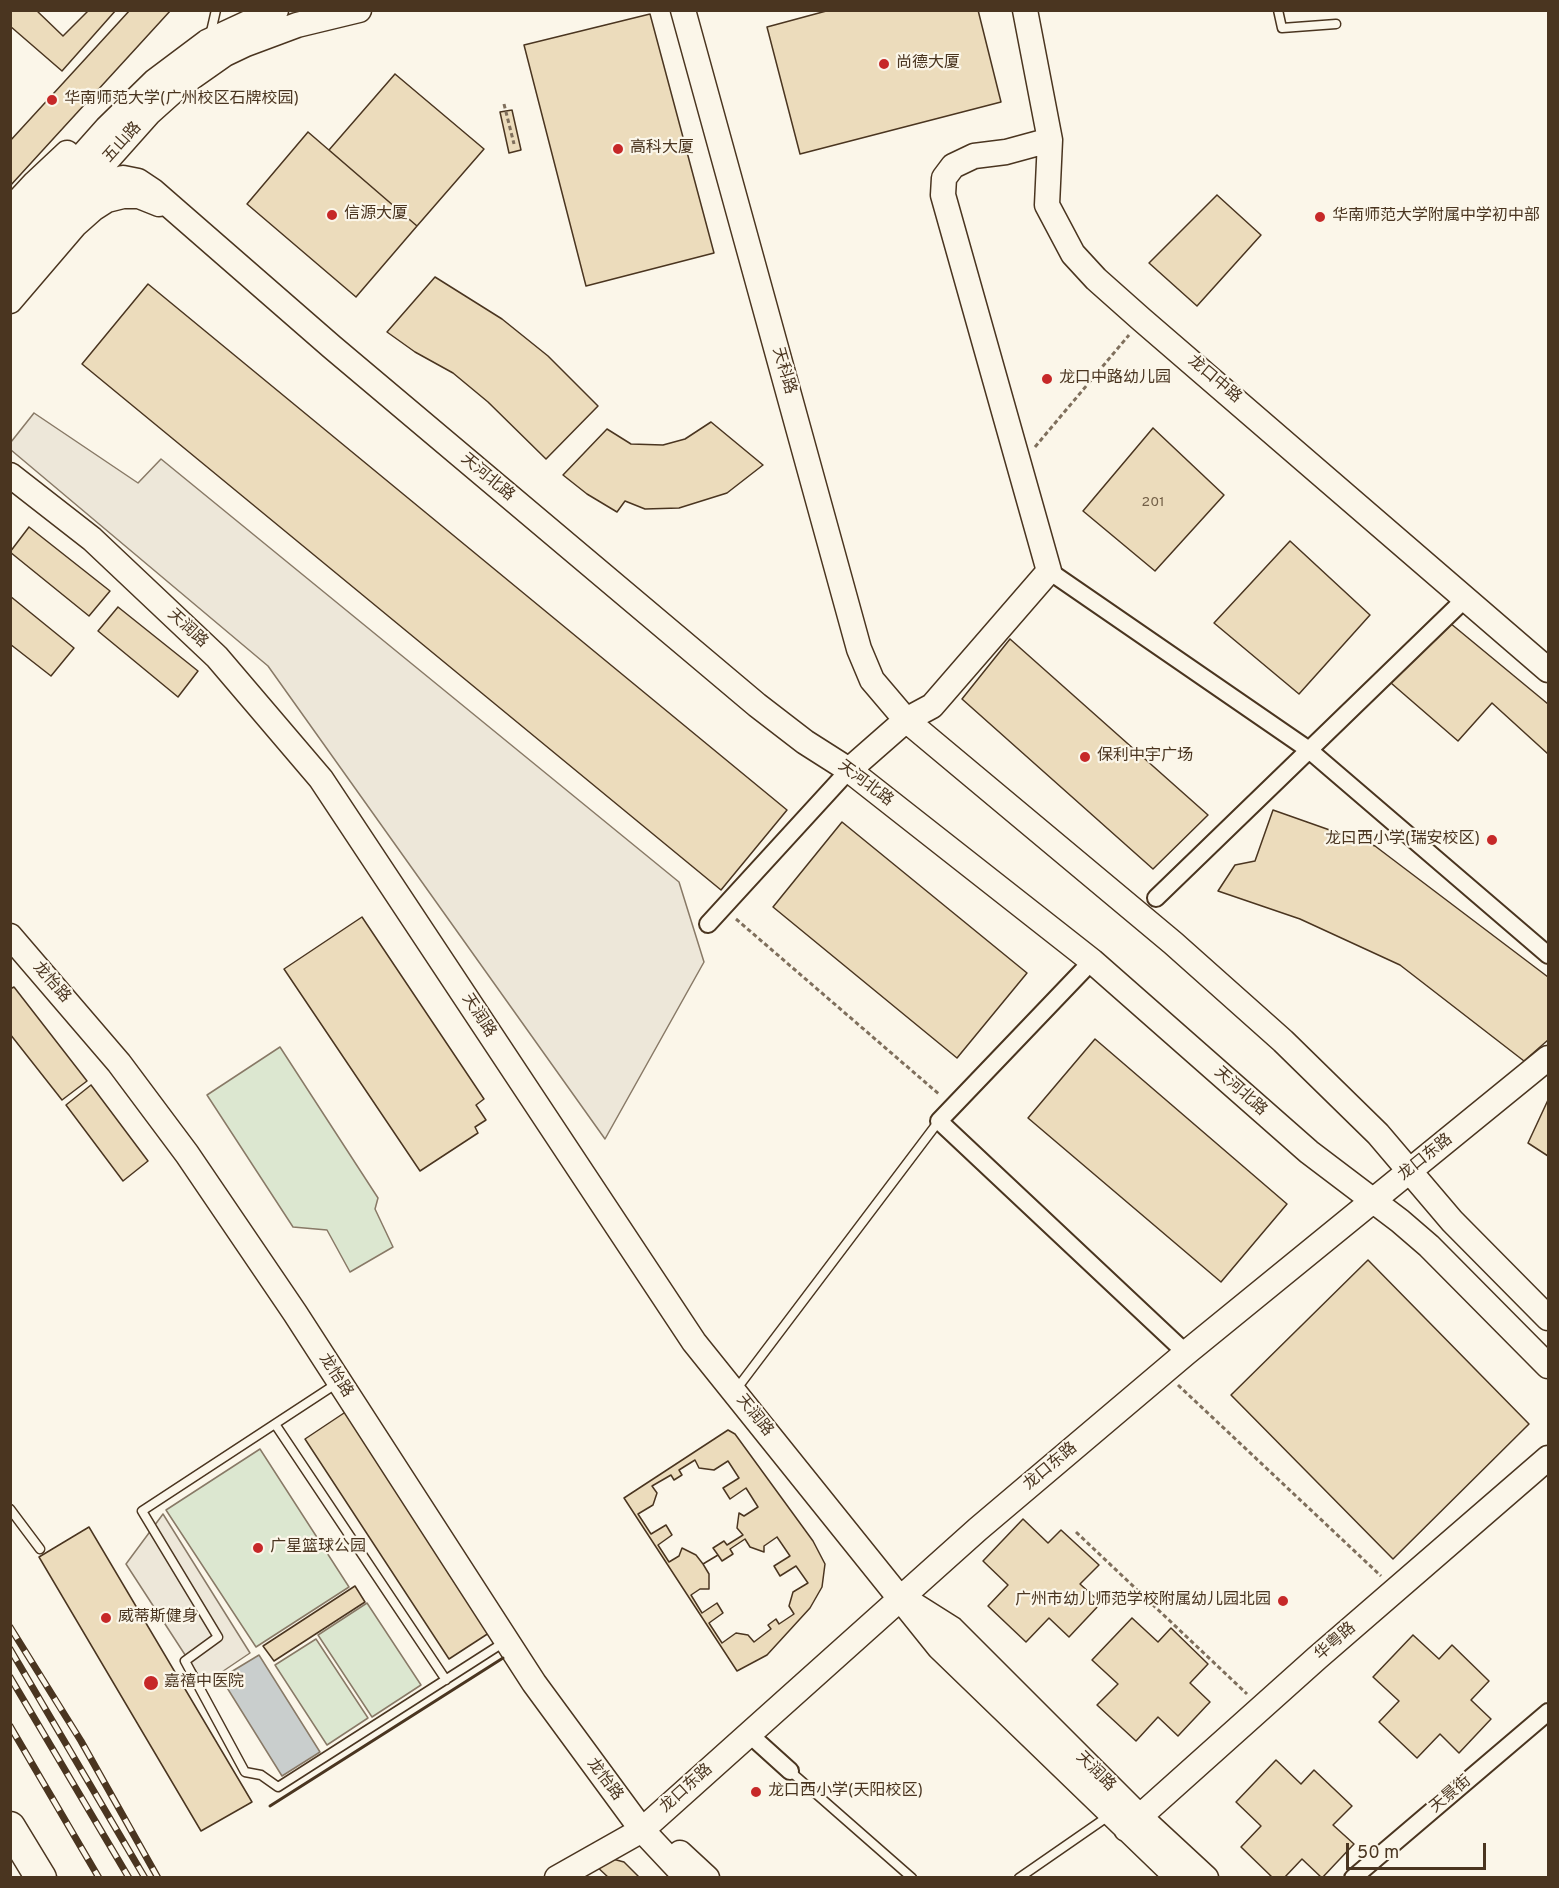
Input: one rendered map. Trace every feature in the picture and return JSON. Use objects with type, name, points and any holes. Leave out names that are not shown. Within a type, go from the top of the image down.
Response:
[{"type":"highway","points":[[10,1827],[40,1878]]},
{"type":"street","name":"五山路","points":[[10,269],[17,231],[62,157],[107,128],[155,81],[207,42],[276,10]]},
{"type":"street","name":"五山路","points":[[17,231],[80,191],[149,113],[209,64],[246,44],[277,32],[359,10]]},
{"type":"street","name":"天科路","points":[[683,10],[859,649],[872,680],[906,720]]},
{"type":"street","name":"龙口中路","points":[[1025,10],[1050,140],[1047,205],[1073,254],[1096,279],[1141,319],[1467,597],[1548,670]]},
{"type":"street","points":[[1050,140],[1006,152],[974,156],[953,166],[944,178],[943,195],[1049,571],[1309,750],[1548,955]]},
{"type":"street","name":"天河北路","points":[[80,191],[123,178],[138,181],[173,209],[748,697],[805,742],[849,770],[1092,960],[1309,1152],[1428,1246],[1548,1366]]},
{"type":"street","points":[[10,301],[75,225],[107,200],[123,196],[139,196],[173,209]]},
{"type":"street","name":"天润路","points":[[10,475],[92,539],[217,657],[321,779],[694,1342],[902,1598],[952,1629],[1178,1878]]},
{"type":"street","points":[[708,924],[849,770],[906,720],[932,706],[1049,571]]},
{"type":"street","points":[[1156,898],[1467,597]]},
{"type":"street","points":[[906,720],[1173,943],[1275,1034],[1378,1134],[1452,1221],[1548,1318]]},
{"type":"street","name":"龙怡路","points":[[10,936],[118,1063],[158,1115],[232,1220],[507,1641],[579,1747],[642,1830],[687,1878]]},
{"type":"street","points":[[1092,960],[939,1121],[1186,1353]]},
{"type":"street","name":"龙口东路","points":[[557,1878],[642,1830],[978,1529],[1164,1371],[1548,1058]]},
{"type":"street","name":"华粤路","points":[[1125,1820],[1262,1707],[1548,1458]]},
{"type":"street","name":"天景街","points":[[1353,1878],[1548,1712]]},
{"type":"street","points":[[748,1734],[790,1771]]},
{"type":"street","name":"天润路","points":[[1125,1820],[1206,1878]]},
{"type":"street","points":[[642,1830],[685,1856],[707,1878]]},
{"type":"lane","points":[[207,42],[216,10]]},
{"type":"lane","points":[[1278,10],[1282,28],[1336,24]]},
{"type":"lane","points":[[734,1392],[939,1121]]},
{"type":"lane","points":[[339,1382],[142,1511],[218,1637],[185,1661],[245,1772],[261,1775],[278,1788],[507,1641]]},
{"type":"lane","points":[[275,1425],[446,1680]]},
{"type":"lane","points":[[10,1509],[40,1549]]},
{"type":"lane","points":[[790,1771],[912,1878]]},
{"type":"lane","points":[[1019,1878],[1125,1820]]},
{"type":"path","points":[[504,104],[514,144]]},
{"type":"path","points":[[1020,465],[1141,319]]},
{"type":"path","points":[[723,908],[953,1106]]},
{"type":"path","points":[[1164,1371],[1395,1590]]},
{"type":"path","points":[[1076,1532],[1262,1707]]},
{"type":"green space","points":[[280,1047],[378,1198],[375,1209],[393,1247],[350,1272],[327,1230],[293,1227],[207,1095]]},
{"type":"green space","name":"广星篮球公园","points":[[260,1449],[349,1587],[256,1647],[166,1510]]},
{"type":"green space","points":[[367,1603],[421,1685],[372,1717],[318,1635]]},
{"type":"green space","points":[[316,1639],[368,1718],[327,1745],[275,1665]]},
{"type":"shaded area","points":[[34,413],[138,483],[161,459],[679,882],[704,962],[605,1139],[268,666],[11,450],[11,442]]},
{"type":"shaded area","points":[[163,1514],[250,1653],[204,1684],[126,1564]]},
{"type":"shaded area","points":[[259,1655],[320,1752],[282,1776],[221,1678]]},
{"type":"building","points":[[10,10],[36,10],[63,36],[89,10],[116,10],[62,71],[10,26]]},
{"type":"building","points":[[130,10],[171,10],[10,186],[10,141]]},
{"type":"building","name":"尚德大厦","points":[[830,10],[978,10],[1001,102],[800,154],[767,27]]},
{"type":"building","name":"高科大厦","points":[[650,14],[714,253],[586,286],[524,45]]},
{"type":"building","points":[[395,74],[484,149],[417,226],[329,150]]},
{"type":"building","points":[[512,110],[521,150],[509,153],[500,112]]},
{"type":"building","name":"信源大厦","points":[[308,132],[417,226],[356,297],[247,204]]},
{"type":"building","points":[[1217,195],[1261,235],[1197,306],[1149,263]]},
{"type":"building","points":[[435,277],[502,319],[548,356],[598,406],[546,459],[488,402],[453,373],[415,352],[387,332]]},
{"type":"building","points":[[148,284],[787,810],[721,890],[82,364]]},
{"type":"building","points":[[711,422],[763,465],[727,493],[679,508],[645,509],[625,501],[617,512],[587,494],[563,475],[607,429],[631,444],[663,445],[685,439]]},
{"type":"building","points":[[1153,428],[1224,495],[1155,571],[1083,511]]},
{"type":"building","points":[[29,527],[110,591],[89,616],[10,552]]},
{"type":"building","points":[[1290,541],[1370,615],[1299,694],[1214,623]]},
{"type":"building","points":[[10,596],[74,648],[51,676],[10,644]]},
{"type":"building","points":[[118,607],[198,671],[178,697],[98,631]]},
{"type":"building","points":[[1450,623],[1548,704],[1548,754],[1492,703],[1458,741],[1391,683]]},
{"type":"building","name":"保利中宇广场","points":[[1010,639],[1208,815],[1153,869],[962,699]]},
{"type":"building","points":[[1273,810],[1375,846],[1548,977],[1548,1040],[1524,1061],[1400,965],[1300,919],[1218,891],[1235,865],[1255,861]]},
{"type":"building","points":[[842,822],[1027,973],[957,1058],[773,907]]},
{"type":"building","points":[[362,917],[484,1099],[476,1105],[486,1120],[475,1127],[478,1133],[420,1171],[284,969]]},
{"type":"building","points":[[14,987],[87,1081],[62,1100],[10,1034],[10,989]]},
{"type":"building","points":[[1095,1039],[1287,1204],[1221,1282],[1028,1118]]},
{"type":"building","points":[[91,1085],[148,1161],[123,1181],[66,1105]]},
{"type":"building","points":[[1548,1100],[1548,1156],[1528,1143]]},
{"type":"building","points":[[1368,1260],[1529,1424],[1393,1559],[1231,1395]]},
{"type":"building","points":[[347,1411],[492,1631],[449,1659],[305,1439]]},
{"type":"building","points":[[728,1430],[735,1434],[813,1541],[825,1564],[822,1587],[810,1608],[767,1655],[737,1671],[624,1498]]},
{"type":"building","points":[[695,1460],[699,1468],[714,1470],[728,1461],[739,1478],[723,1488],[730,1499],[746,1488],[758,1507],[744,1516],[739,1513],[737,1528],[743,1535],[727,1545],[724,1541],[713,1548],[718,1555],[703,1564],[696,1555],[682,1548],[679,1556],[669,1562],[658,1545],[672,1535],[666,1525],[651,1534],[638,1514],[653,1505],[657,1493],[652,1486],[671,1475],[674,1480],[682,1475],[679,1470]]},
{"type":"building","points":[[1023,1519],[1048,1543],[1061,1530],[1099,1565],[1080,1584],[1101,1603],[1069,1637],[1049,1618],[1026,1642],[988,1606],[1008,1585],[983,1561]]},
{"type":"building","points":[[89,1527],[252,1802],[201,1831],[39,1557]]},
{"type":"building","points":[[777,1537],[790,1556],[774,1566],[780,1576],[796,1566],[808,1583],[793,1592],[789,1606],[794,1614],[779,1624],[776,1619],[768,1625],[771,1629],[754,1642],[748,1635],[736,1633],[722,1643],[709,1623],[723,1613],[717,1603],[702,1613],[691,1595],[700,1589],[709,1589],[709,1574],[703,1564],[718,1555],[722,1561],[733,1554],[730,1549],[745,1539],[750,1547],[764,1552],[764,1546]]},
{"type":"building","points":[[355,1586],[365,1602],[274,1661],[263,1646]]},
{"type":"building","points":[[1132,1618],[1158,1642],[1171,1628],[1208,1664],[1190,1683],[1210,1702],[1178,1736],[1158,1717],[1136,1741],[1097,1705],[1118,1684],[1092,1660]]},
{"type":"building","points":[[1413,1635],[1439,1659],[1452,1645],[1489,1681],[1471,1700],[1491,1719],[1459,1753],[1440,1734],[1417,1758],[1379,1722],[1399,1701],[1373,1677]]},
{"type":"building","points":[[1276,1760],[1301,1784],[1314,1770],[1352,1806],[1333,1825],[1354,1844],[1322,1878],[1302,1859],[1284,1878],[1273,1878],[1241,1847],[1261,1826],[1236,1802]]},
{"type":"building","points":[[609,1858],[624,1862],[640,1878],[609,1878],[594,1864]]},
{"type":"railway","points":[[10,1627],[81,1741],[158,1878]]},
{"type":"railway","points":[[10,1649],[145,1878]]},
{"type":"railway","points":[[10,1677],[129,1878]]},
{"type":"railway","points":[[10,1726],[99,1878]]},
{"type":"wall","points":[[270,1806],[503,1658]]},
{"type":"place","name":"尚德大厦","points":[[884,64]]},
{"type":"place","name":"华南师范大学(广州校区石牌校园)","points":[[52,100]]},
{"type":"place","name":"高科大厦","points":[[618,149]]},
{"type":"place","name":"信源大厦","points":[[332,215]]},
{"type":"place","name":"华南师范大学附属中学初中部","points":[[1320,217]]},
{"type":"place","name":"龙口中路幼儿园","points":[[1047,379]]},
{"type":"place","name":"保利中宇广场","points":[[1085,757]]},
{"type":"place","name":"龙口西小学(瑞安校区)","points":[[1492,840]]},
{"type":"place","name":"广星篮球公园","points":[[258,1548]]},
{"type":"place","name":"广州市幼儿师范学校附属幼儿园北园","points":[[1283,1601]]},
{"type":"place","name":"威蒂斯健身","points":[[106,1618]]},
{"type":"place","name":"嘉禧中医院","points":[[151,1683]]},
{"type":"place","name":"龙口西小学(天阳校区)","points":[[756,1792]]}]
